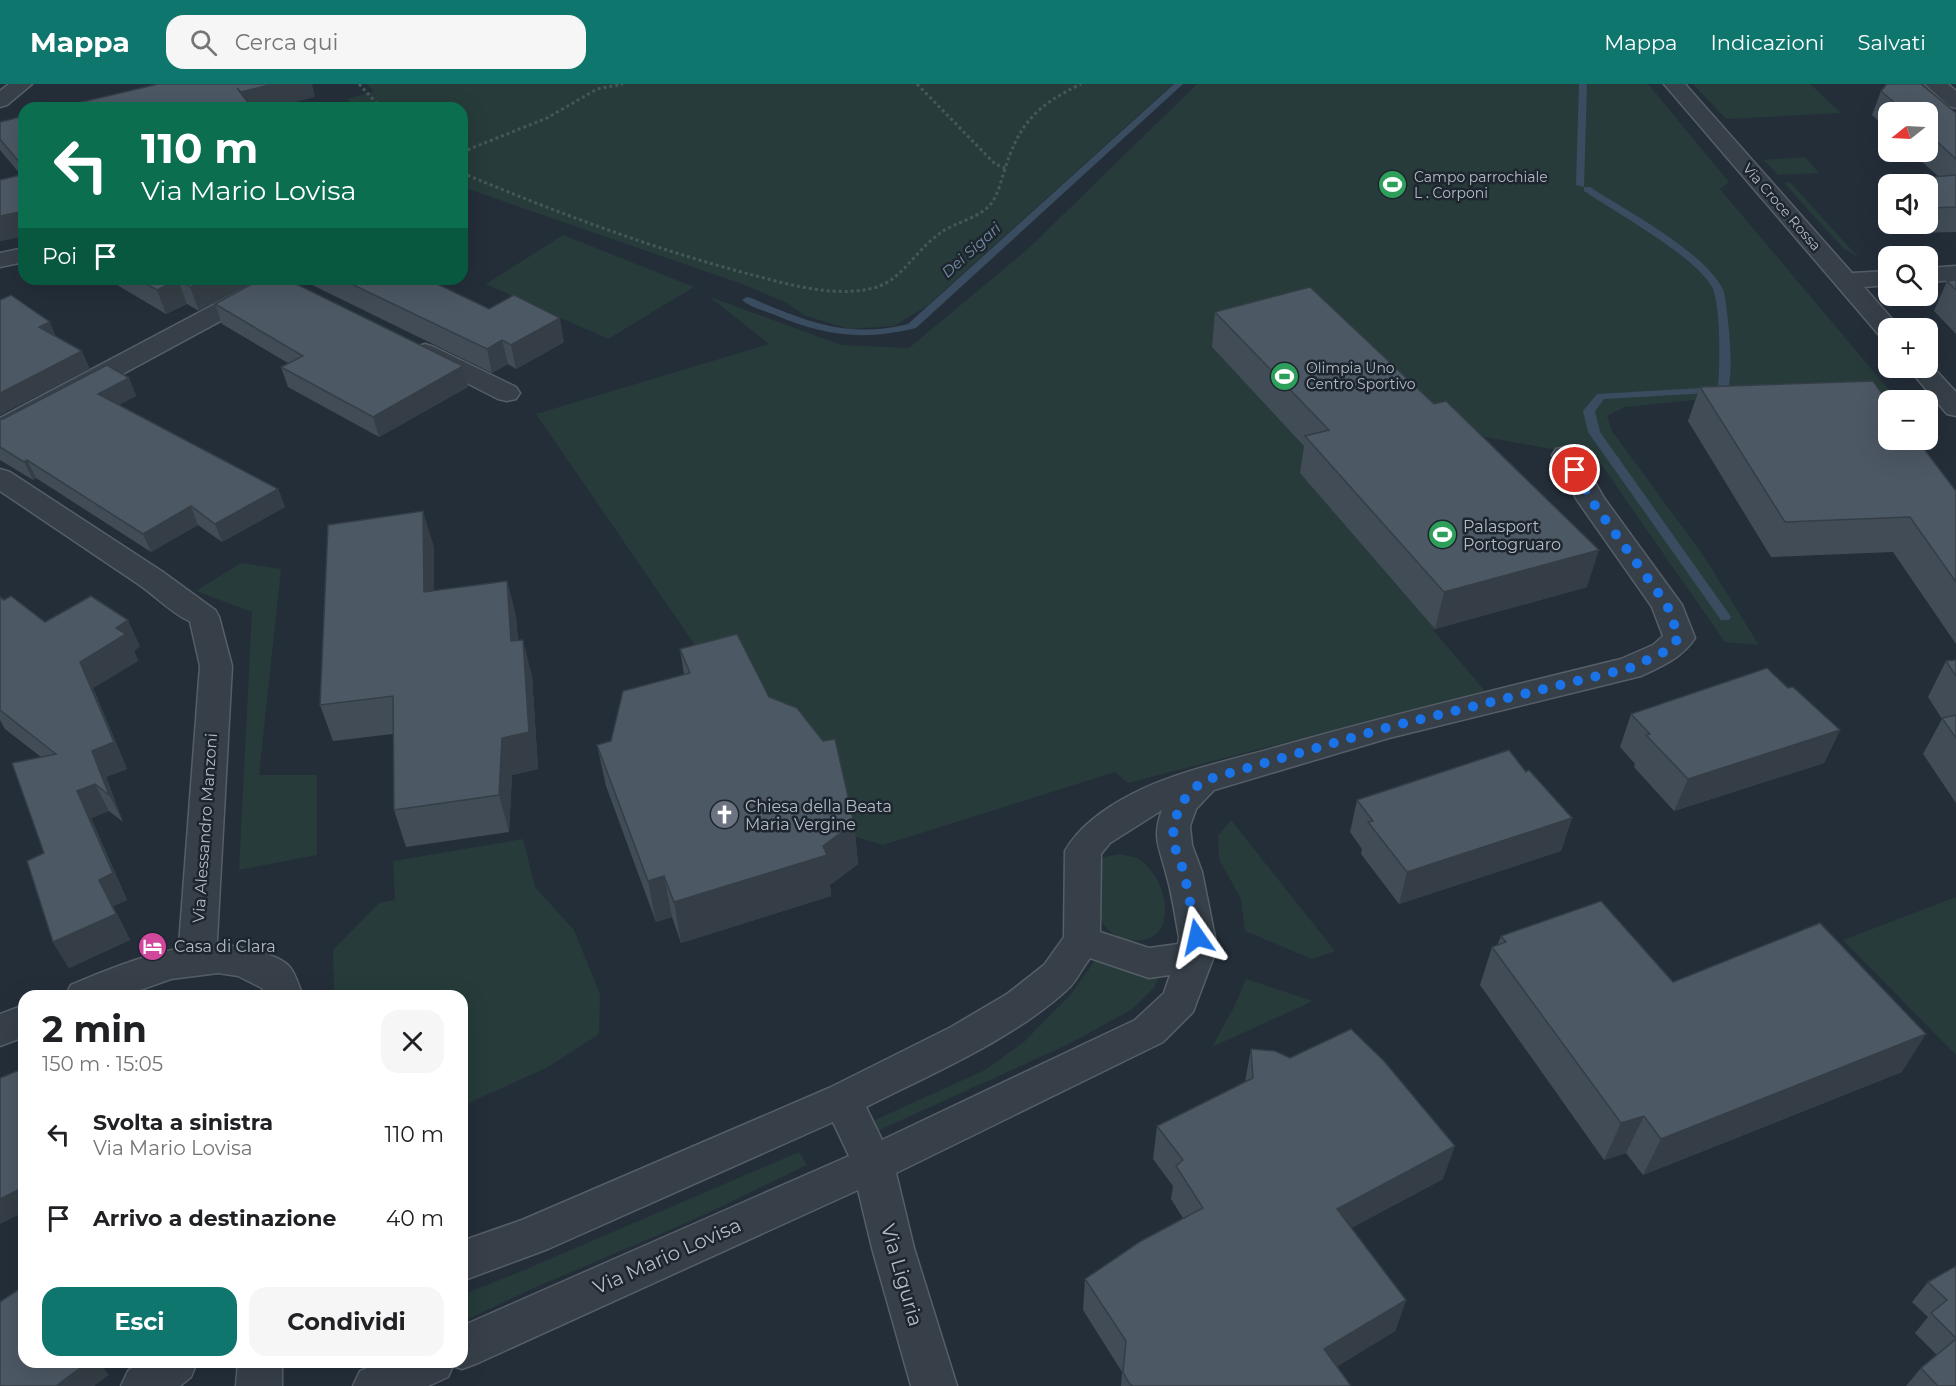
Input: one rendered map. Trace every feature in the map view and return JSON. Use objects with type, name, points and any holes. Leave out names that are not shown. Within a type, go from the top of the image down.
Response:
[{"type":"street","points":[[0,101],[22,84]]},
{"type":"street","name":"Via Croce Rossa","points":[[1674,84],[1878,318]]},
{"type":"street","points":[[1935,84],[1956,102]]},
{"type":"street","points":[[0,260],[18,256]]},
{"type":"street","points":[[1938,274],[1956,273]]},
{"type":"street","points":[[1846,281],[1878,279]]},
{"type":"street","points":[[0,429],[135,359],[269,285]]},
{"type":"street","points":[[403,342],[507,393]]},
{"type":"street","points":[[1930,378],[1956,408]]},
{"type":"street","points":[[468,1259],[533,1235],[843,1100],[965,1038],[1020,1005],[1057,976],[1082,940],[1083,851],[1098,834],[1146,802],[1202,781],[1389,727],[1630,668],[1664,652],[1679,638],[1667,605],[1591,500],[1566,454]]},
{"type":"street","name":"Via Alessandro Manzoni","points":[[0,478],[152,579],[204,617],[216,666],[196,958]]},
{"type":"street","name":"Via Mario Lovisa","points":[[468,1345],[873,1164],[1149,1031],[1180,1001],[1195,956],[1197,937],[1184,872],[1174,845],[1173,826],[1181,803],[1202,781]]},
{"type":"street","points":[[1082,940],[1149,963],[1195,956]]},
{"type":"street","points":[[100,990],[160,968],[196,958],[225,958],[251,964],[276,977],[281,990]]},
{"type":"street","points":[[0,1030],[18,1023]]},
{"type":"street","points":[[843,1100],[873,1164]]},
{"type":"street","name":"Via Liguria","points":[[873,1164],[893,1248],[934,1386]]},
{"type":"street","points":[[144,1386],[167,1368]]},
{"type":"street","points":[[258,1386],[260,1368]]},
{"type":"street","points":[[376,1386],[418,1368]]},
{"type":"path","points":[[359,84],[376,102]]},
{"type":"path","points":[[468,150],[546,118],[597,89],[623,84]]},
{"type":"path","points":[[917,84],[995,164],[1005,168]]},
{"type":"path","points":[[468,175],[592,226],[720,266],[797,286],[843,290],[873,289],[900,276],[909,260],[949,227],[973,217],[987,207],[996,196],[1017,133],[1026,118],[1044,102],[1081,84]]},
{"type":"green space","points":[[367,84],[1173,84],[927,306],[894,326],[849,329],[806,316],[787,303],[745,285],[468,189],[468,102],[350,102],[347,99],[374,91]]},
{"type":"green space","points":[[1197,84],[1648,84],[1729,182],[1720,189],[1889,390],[1878,390],[1878,398],[1781,404],[1714,398],[1625,407],[1607,416],[1612,431],[1703,555],[1759,645],[1725,642],[1596,457],[1440,429],[1580,584],[1433,630],[1485,691],[1128,783],[1115,772],[883,845],[834,830],[708,664],[536,414],[769,344],[710,297],[841,345],[909,348],[1029,248]]},
{"type":"green space","points":[[1693,84],[1810,84],[1841,113],[1726,119]]},
{"type":"green space","points":[[1805,157],[1819,173],[1778,175],[1764,160]]},
{"type":"green space","points":[[1790,182],[1857,256],[1843,248],[1784,183]]},
{"type":"green space","points":[[563,235],[694,287],[608,339],[486,284]]},
{"type":"green space","points":[[241,563],[281,569],[259,775],[317,775],[317,855],[239,870],[252,612],[196,591]]},
{"type":"green space","points":[[1231,820],[1335,951],[1312,959],[1245,931],[1241,899],[1219,859],[1218,836]]},
{"type":"green space","points":[[523,839],[535,887],[574,930],[600,994],[599,1034],[548,1067],[468,1103],[468,990],[334,990],[333,950],[379,903],[395,900],[393,861]]},
{"type":"green space","points":[[1121,854],[1137,858],[1146,865],[1157,879],[1164,897],[1163,924],[1158,932],[1143,940],[1124,939],[1115,935],[1101,920],[1101,898],[1095,865],[1104,857]]},
{"type":"green space","points":[[1956,897],[1956,1055],[1843,940]]},
{"type":"green space","points":[[1101,952],[1161,974],[1153,989],[1131,1010],[1067,1045],[875,1132],[873,1121],[985,1070],[1025,1041],[1071,994]]},
{"type":"green space","points":[[1246,979],[1313,1001],[1212,1047],[1233,1009]]},
{"type":"green space","points":[[799,1152],[807,1165],[695,1219],[527,1291],[468,1319],[468,1293]]},
{"type":"building","points":[[158,84],[273,84],[241,92],[237,88],[248,102],[82,102]]},
{"type":"building","points":[[1887,84],[1921,84],[1956,113],[1956,159],[1938,142],[1938,102],[1894,102],[1881,91]]},
{"type":"building","points":[[18,118],[18,161],[0,139],[0,122]]},
{"type":"building","points":[[1956,175],[1956,207],[1938,208],[1938,176]]},
{"type":"building","points":[[18,176],[18,212],[0,216],[0,180]]},
{"type":"building","points":[[1956,280],[1956,290],[1947,281]]},
{"type":"building","points":[[148,285],[168,285],[157,290]]},
{"type":"building","points":[[250,285],[298,285],[463,366],[373,417],[281,367],[303,356],[215,304]]},
{"type":"building","points":[[354,285],[439,285],[489,309],[514,295],[560,318],[511,345],[502,340],[487,349]]},
{"type":"building","points":[[1310,287],[1434,404],[1446,401],[1599,550],[1444,592],[1305,436],[1329,430],[1215,312]]},
{"type":"building","points":[[11,295],[50,322],[39,327],[82,351],[0,393],[0,300]]},
{"type":"building","points":[[107,365],[129,378],[98,394],[278,489],[215,524],[191,506],[143,534],[27,460],[24,462],[0,447],[0,419]]},
{"type":"building","points":[[1873,381],[1879,390],[1878,450],[1925,450],[1956,491],[1956,582],[1910,517],[1785,522],[1700,387]]},
{"type":"building","points":[[423,511],[424,592],[507,581],[511,641],[523,640],[529,732],[502,738],[499,795],[394,810],[393,696],[320,705],[328,525]]},
{"type":"building","points":[[11,596],[45,622],[91,596],[128,620],[116,628],[126,634],[80,662],[114,742],[92,751],[109,795],[95,784],[77,791],[113,873],[99,880],[116,914],[53,942],[27,861],[44,853],[12,763],[56,754],[0,710],[0,597],[4,600]]},
{"type":"building","name":"Chiesa della Beata Maria Vergine","points":[[737,634],[769,697],[797,708],[823,741],[835,739],[854,823],[823,846],[827,855],[674,902],[664,876],[648,881],[597,745],[611,741],[623,691],[690,673],[680,649]]},
{"type":"building","points":[[1956,660],[1956,676],[1946,661]]},
{"type":"building","points":[[1767,668],[1788,688],[1793,687],[1840,730],[1688,779],[1646,735],[1650,734],[1631,714]]},
{"type":"building","points":[[1956,715],[1956,738],[1942,718]]},
{"type":"building","points":[[1509,750],[1526,772],[1529,770],[1572,818],[1407,872],[1368,822],[1373,821],[1357,800]]},
{"type":"building","points":[[1601,901],[1673,982],[1820,923],[1926,1034],[1661,1139],[1644,1116],[1621,1123],[1492,947],[1506,942],[1501,936]]},
{"type":"building","points":[[1351,1029],[1384,1061],[1455,1146],[1337,1209],[1406,1300],[1324,1349],[1351,1386],[1133,1386],[1123,1372],[1126,1341],[1085,1279],[1141,1241],[1203,1208],[1176,1166],[1183,1160],[1157,1126],[1253,1078],[1251,1049],[1275,1051],[1290,1058]]},
{"type":"building","points":[[18,1070],[18,1190],[0,1199],[0,1078]]},
{"type":"building","points":[[1956,1266],[1956,1338],[1931,1313],[1947,1300],[1928,1282]]},
{"type":"building","points":[[18,1290],[18,1368],[80,1368],[56,1386],[0,1386],[0,1302]]},
{"type":"building","points":[[1956,1339],[1956,1386],[1938,1386],[1921,1368]]},
{"type":"waterway","name":"Dei Sigari","points":[[747,300],[828,330],[868,334],[890,332],[912,326],[1179,84]]},
{"type":"waterway","points":[[1581,185],[1583,84]]},
{"type":"waterway","points":[[1587,189],[1691,259],[1705,272],[1719,292],[1724,336],[1723,390],[1601,396],[1589,411],[1594,432],[1725,617]]},
{"type":"place","name":"Campo parrochiale L . Corponi","points":[[1393,185]]},
{"type":"place","name":"Olimpia Uno Centro Sportivo","points":[[1285,376]]},
{"type":"place","name":"Palasport Portogruaro","points":[[1442,535]]},
{"type":"place","name":"Chiesa della Beata Maria Vergine","points":[[724,815]]},
{"type":"place","name":"Casa di Clara","points":[[153,946]]},
{"type":"route","points":[[1197,937],[1184,872],[1174,845],[1173,826],[1181,803],[1202,781],[1389,727],[1630,668],[1664,652],[1679,638],[1667,605],[1647,581],[1591,500],[1575,470]]}]
